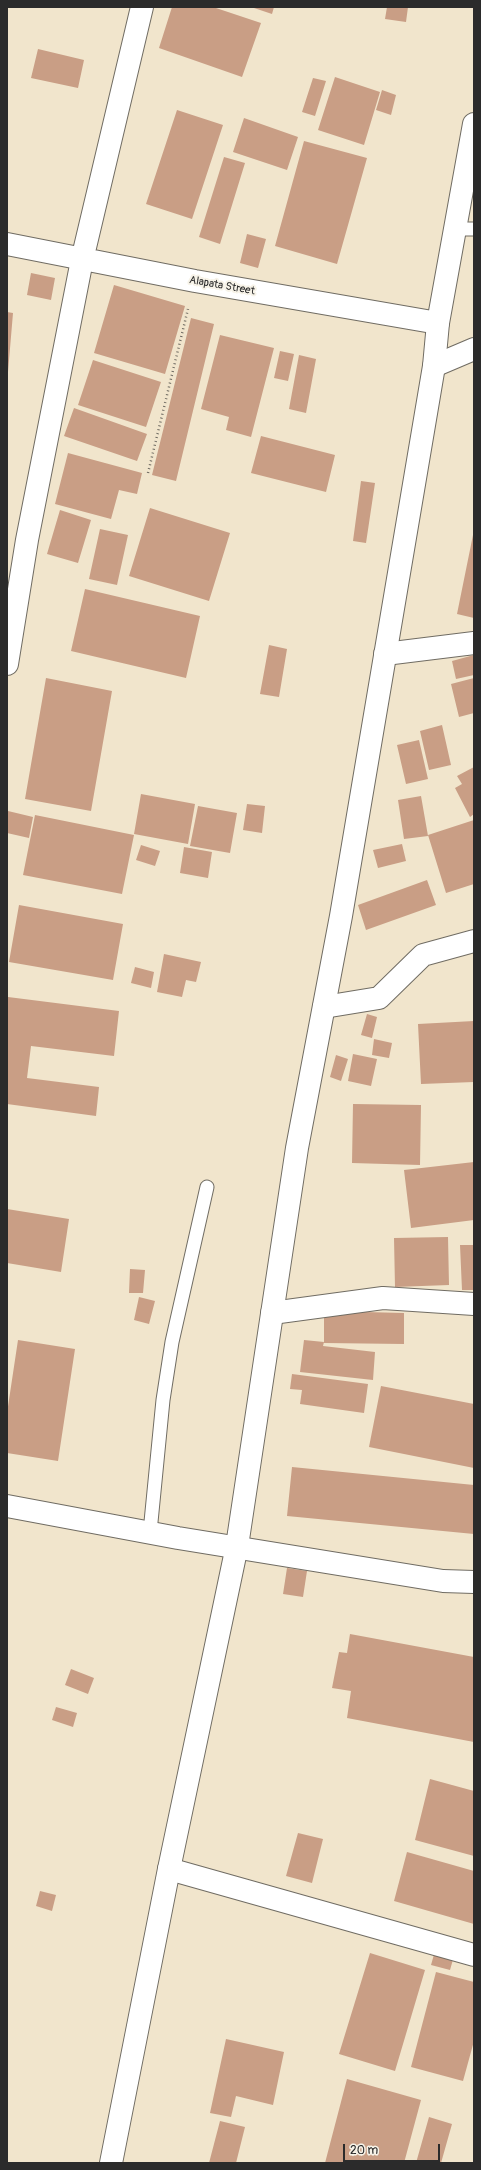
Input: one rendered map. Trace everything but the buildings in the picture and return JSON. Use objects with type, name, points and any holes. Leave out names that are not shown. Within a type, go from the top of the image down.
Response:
[{"type":"street","points":[[7,664],[27,540],[82,260],[142,7]]},
{"type":"street","points":[[111,2163],[169,1869],[237,1546],[297,1148],[341,916],[434,366],[438,323],[464,229],[474,124]]},
{"type":"street","name":"Alapata Street","points":[[7,244],[82,260],[195,281],[438,323]]},
{"type":"street","points":[[434,366],[474,349]]},
{"type":"street","points":[[385,654],[474,643]]},
{"type":"street","points":[[324,1007],[379,998],[423,955],[474,941]]},
{"type":"street","points":[[272,1313],[383,1298],[474,1304]]},
{"type":"street","points":[[7,1506],[150,1532],[443,1580],[474,1582]]},
{"type":"street","points":[[169,1869],[474,1955]]},
{"type":"lane","points":[[150,1532],[163,1400],[172,1342],[207,1187]]},
{"type":"path","points":[[148,473],[195,281]]}]
